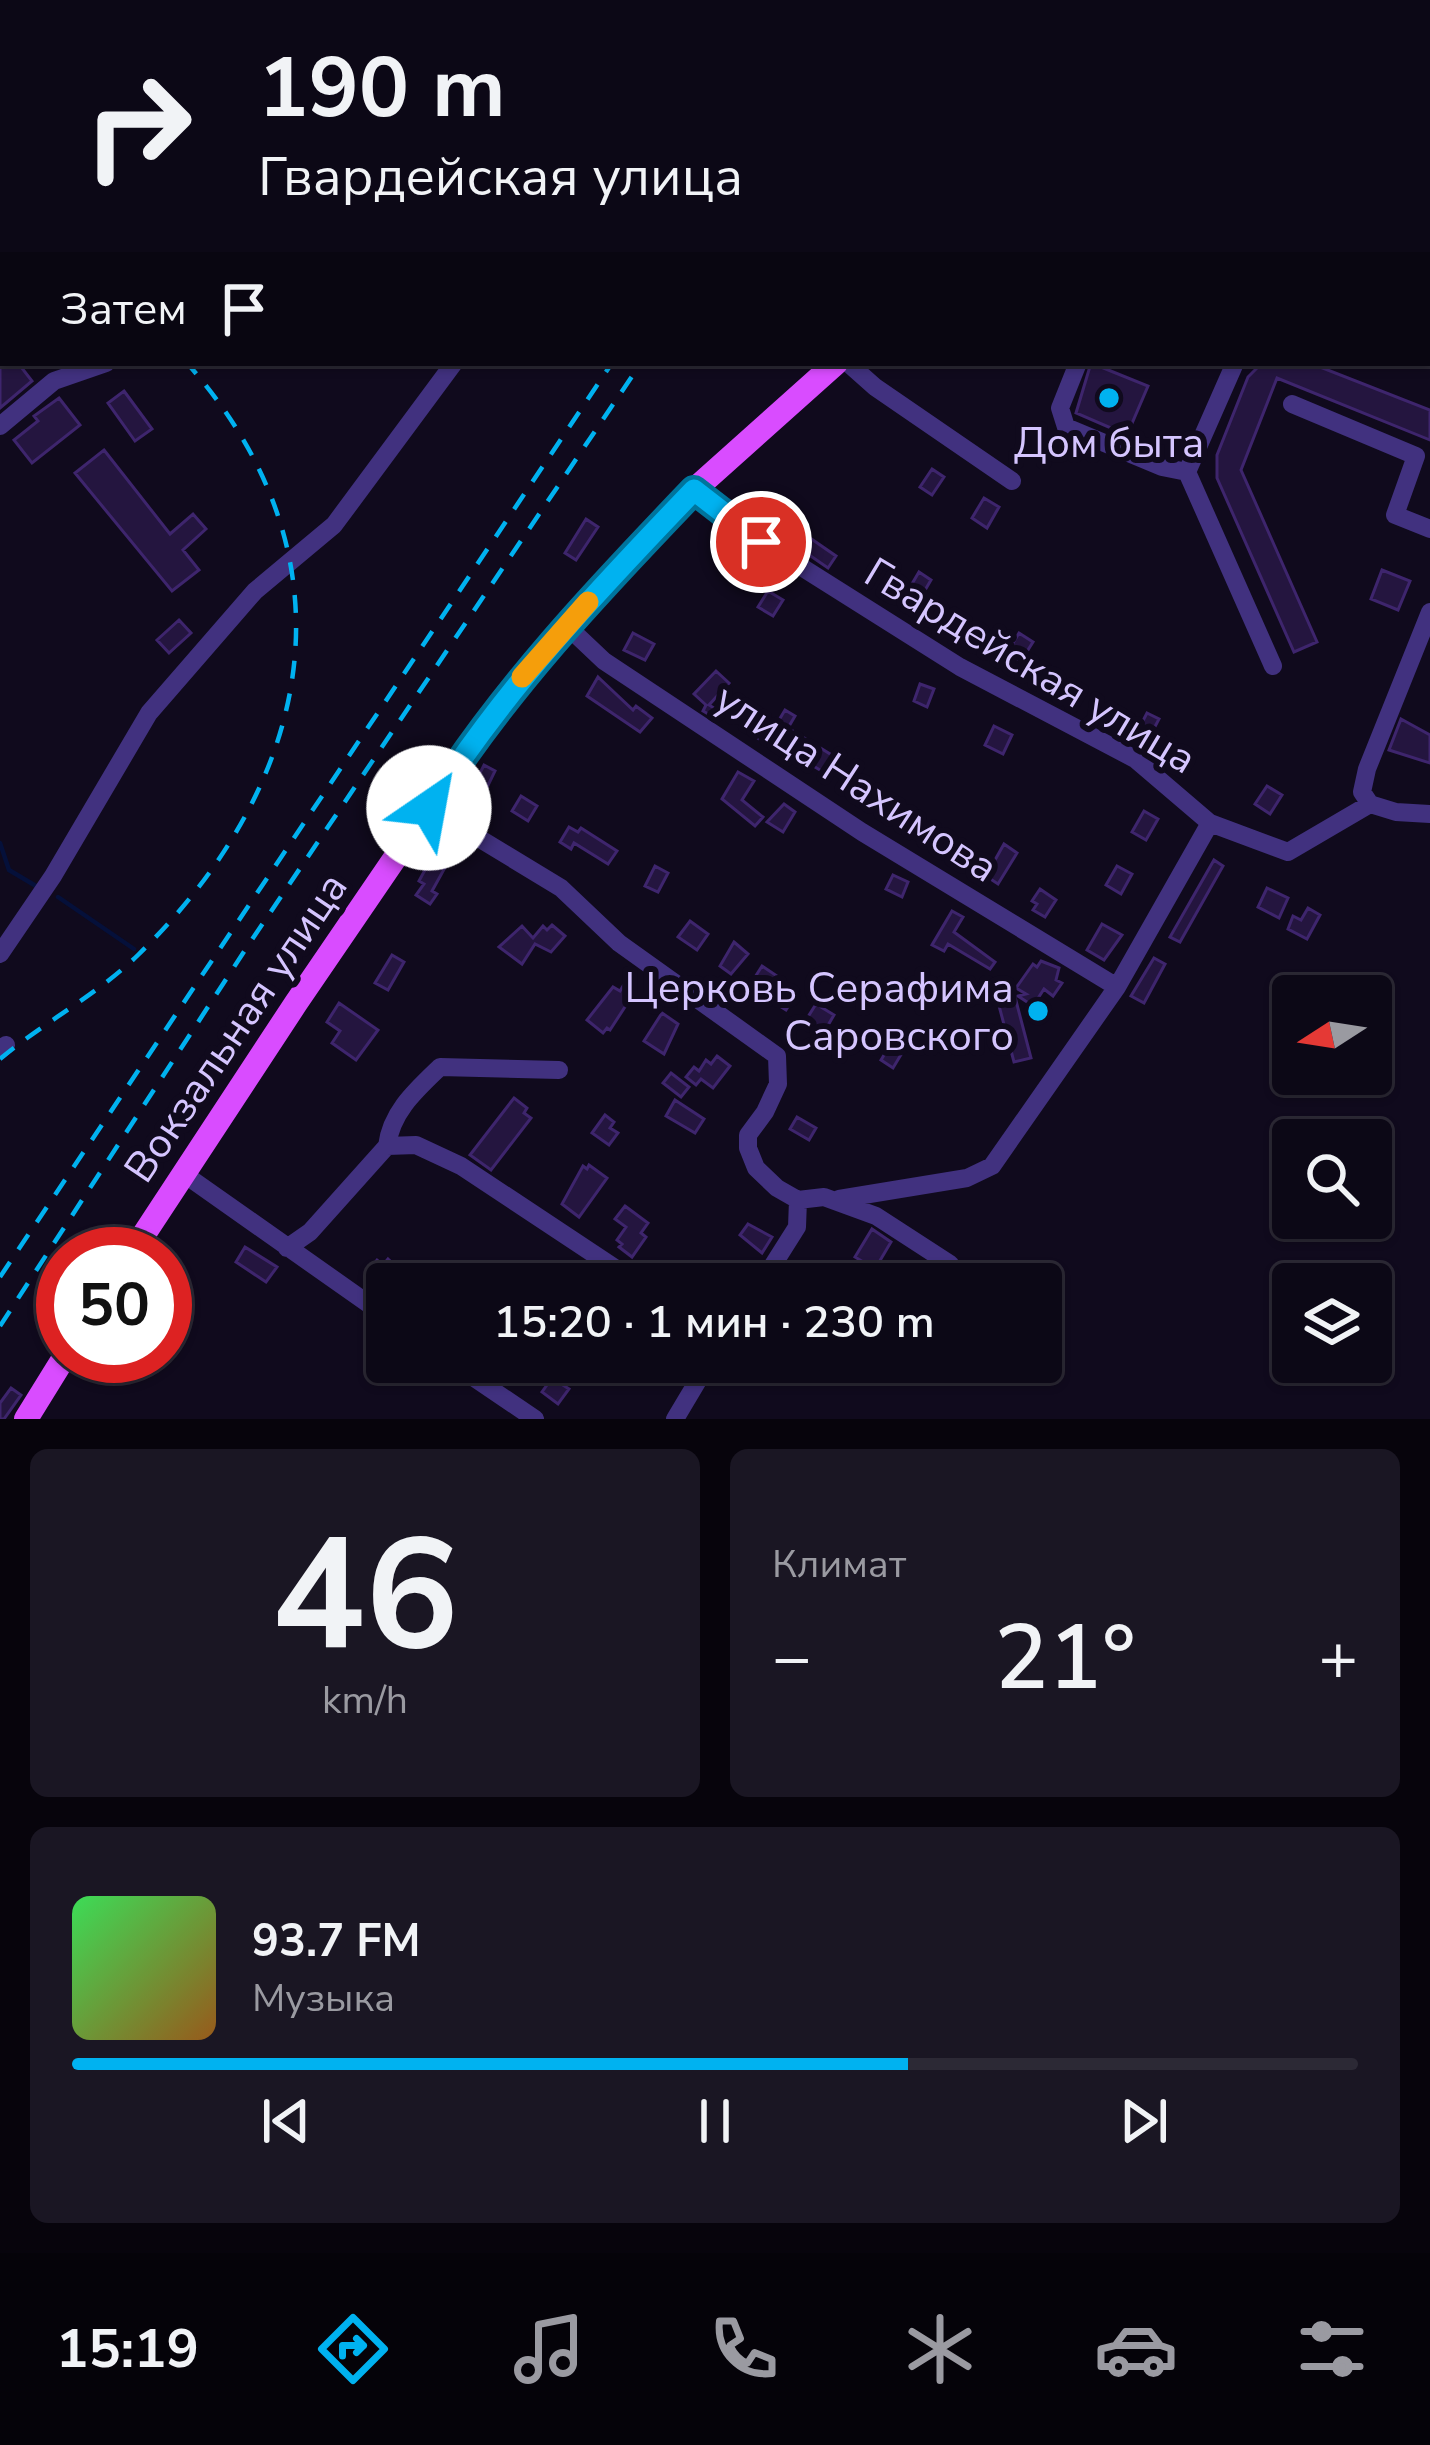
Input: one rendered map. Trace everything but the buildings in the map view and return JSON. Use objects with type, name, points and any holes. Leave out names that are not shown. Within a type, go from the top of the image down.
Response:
[{"type":"main road","name":"Вокзальная улица","points":[[149,1227],[476,735],[567,626],[694,490],[833,366]]},
{"type":"main road","points":[[26,1419],[48,1383]]},
{"type":"street","points":[[0,426],[54,381],[97,366]]},
{"type":"street","points":[[0,954],[53,876],[149,712],[255,591],[334,525],[452,366]]},
{"type":"street","points":[[851,366],[1012,481]]},
{"type":"street","points":[[1077,366],[1060,408],[1066,427],[1162,467],[1187,472]]},
{"type":"street","points":[[1234,366],[1187,472],[1273,667]]},
{"type":"street","points":[[1292,404],[1416,456],[1395,515],[1430,529]]},
{"type":"street","name":"Гвардейская улица","points":[[694,490],[761,542],[960,667],[1135,759],[1210,823]]},
{"type":"street","points":[[1430,611],[1421,662],[1367,769],[1362,792],[1370,804],[1396,812],[1430,814]]},
{"type":"street","name":"улица Нахимова","points":[[567,626],[604,661],[862,832],[1117,987]]},
{"type":"street","points":[[429,808],[561,888],[619,943],[777,1056],[778,1084],[748,1135],[756,1168],[798,1200],[835,1200],[967,1178],[992,1166],[1117,987],[1210,823],[1288,852],[1370,804]]},
{"type":"street","points":[[287,1248],[310,1232],[387,1146],[390,1126],[440,1067],[560,1070]]},
{"type":"street","points":[[387,1146],[416,1145],[461,1166],[606,1263]]},
{"type":"street","points":[[184,1174],[366,1303]]},
{"type":"street","points":[[774,1263],[797,1227],[798,1200]]},
{"type":"street","points":[[835,1200],[875,1216],[948,1263]]},
{"type":"street","points":[[482,1383],[536,1419]]},
{"type":"street","points":[[675,1419],[696,1383]]},
{"type":"waterway","points":[[0,843],[9,870],[36,886]]},
{"type":"waterway","points":[[58,897],[134,949]]},
{"type":"waterway","points":[[237,1018],[253,1022],[269,1005]]},
{"type":"railway","points":[[0,1059],[122,969],[198,888],[245,817],[277,743],[294,667],[294,590],[277,513],[242,437],[189,366]]},
{"type":"railway","points":[[0,1277],[610,366]]},
{"type":"railway","points":[[0,1326],[249,944],[639,366]]},
{"type":"slow traffic","points":[[522,677],[588,602]]},
{"type":"place","name":"Дом быта","points":[[1109,398]]},
{"type":"place","name":"Церковь Серафима Саровского","points":[[1038,1011]]},
{"type":"route","points":[[429,808],[505,697],[694,490],[761,542]]}]
